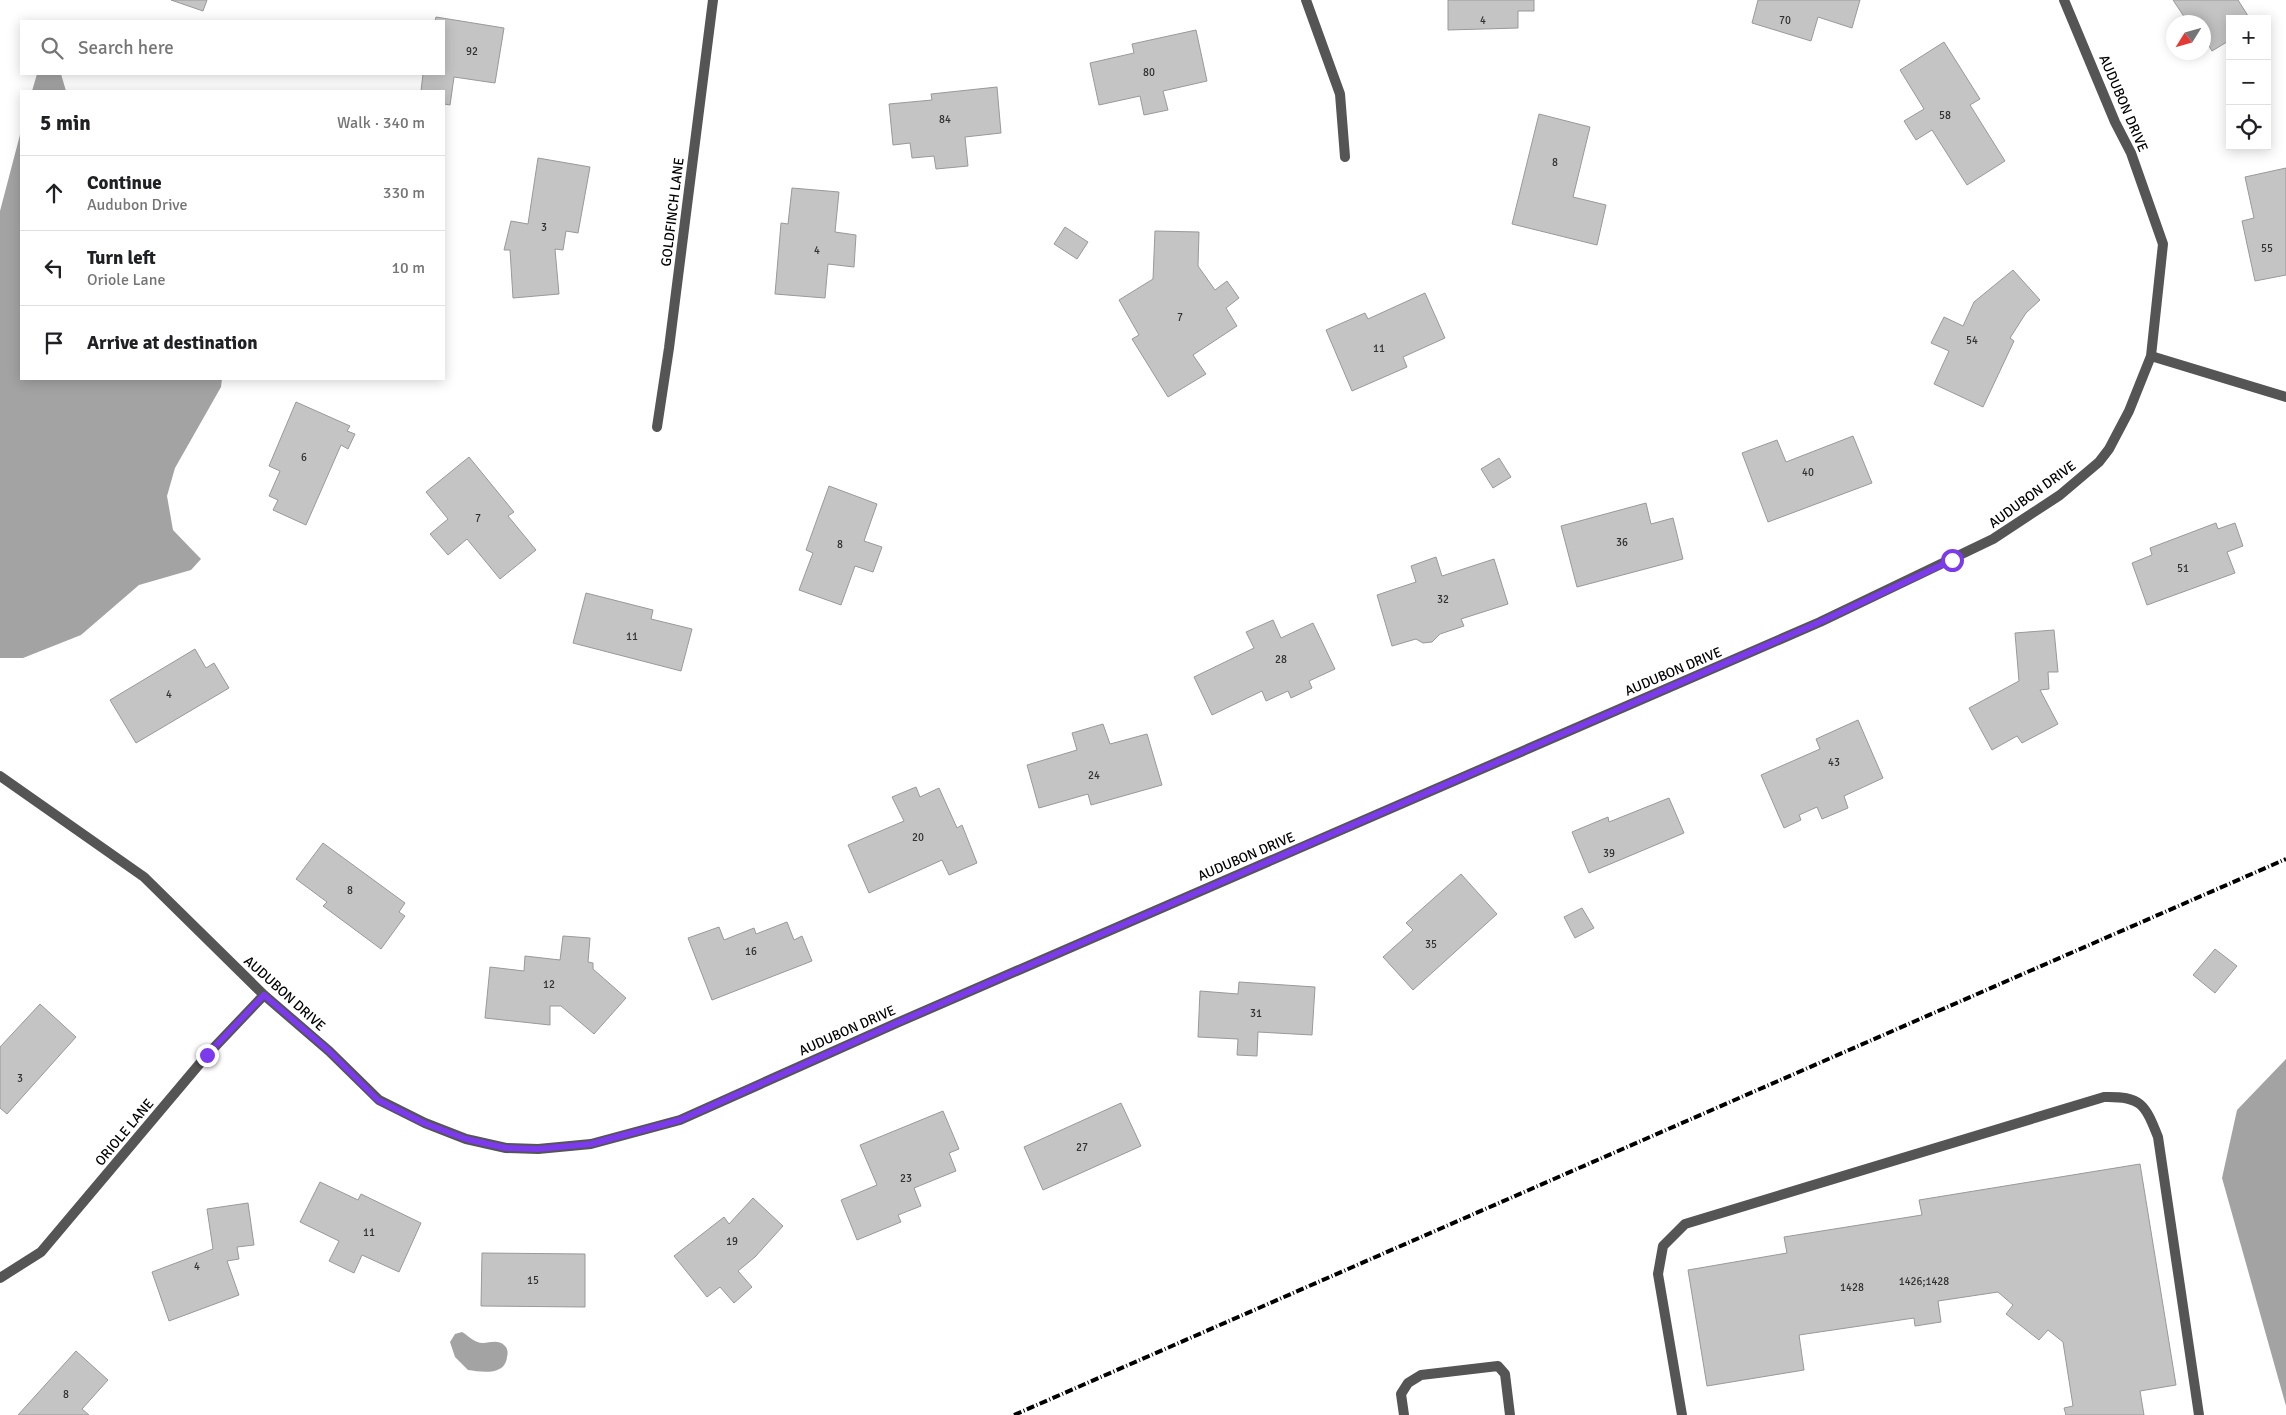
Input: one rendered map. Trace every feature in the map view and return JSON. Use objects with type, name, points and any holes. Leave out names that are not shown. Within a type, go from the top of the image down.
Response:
[{"type":"street","name":"GOLDFINCH LANE","points":[[657,427],[669,348],[713,0]]},
{"type":"street","points":[[1306,0],[1340,94],[1345,157]]},
{"type":"street","name":"AUDUBON DRIVE","points":[[0,776],[144,877],[264,995],[329,1051],[378,1100],[424,1123],[466,1139],[506,1148],[538,1149],[591,1144],[680,1120],[908,1018],[1820,622],[1993,539],[2060,495],[2099,462],[2109,449],[2129,411],[2151,356],[2164,244],[2131,153],[2115,122],[2064,0]]},
{"type":"street","points":[[2151,356],[2286,397]]},
{"type":"street","name":"ORIOLE LANE","points":[[0,1278],[41,1252],[207,1055],[264,995]]},
{"type":"street","points":[[1682,1415],[1658,1274],[1663,1246],[1685,1224],[2104,1097],[2128,1096],[2141,1104],[2150,1117],[2158,1137],[2199,1415]]},
{"type":"street","points":[[1404,1415],[1401,1394],[1408,1383],[1421,1375],[1498,1366],[1505,1374],[1510,1415]]},
{"type":"shaded area","points":[[37,75],[61,75],[66,90],[32,90]]},
{"type":"shaded area","points":[[20,135],[20,380],[222,380],[221,387],[175,468],[167,496],[173,530],[201,559],[191,570],[139,585],[81,635],[23,658],[0,658],[0,211]]},
{"type":"shaded area","points":[[2286,1059],[2286,1406],[2222,1178],[2237,1110]]},
{"type":"shaded area","points":[[462,1332],[477,1342],[497,1342],[505,1346],[508,1354],[502,1367],[492,1371],[468,1370],[455,1357],[450,1342],[455,1334]]},
{"type":"building","points":[[171,0],[207,0],[203,11]]},
{"type":"building","points":[[1448,0],[1534,0],[1534,11],[1518,11],[1518,28],[1448,30]]},
{"type":"building","points":[[1758,0],[1860,0],[1852,28],[1818,17],[1811,41],[1752,23]]},
{"type":"building","points":[[2173,0],[2238,0],[2247,15],[2226,15],[2226,42],[2212,51],[2211,15],[2183,15]]},
{"type":"building","points":[[436,17],[504,28],[495,83],[454,77],[450,105],[445,104],[445,90],[421,90],[423,75],[445,75],[445,20],[435,20]]},
{"type":"building","points":[[1196,30],[1207,81],[1163,91],[1168,110],[1144,115],[1140,96],[1099,105],[1090,63],[1134,53],[1132,44]]},
{"type":"building","points":[[1944,42],[1980,99],[1970,105],[2005,161],[1967,185],[1932,130],[1916,140],[1904,121],[1924,109],[1900,70]]},
{"type":"building","points":[[997,87],[1001,133],[965,137],[968,166],[936,169],[934,156],[912,158],[910,143],[893,145],[889,104],[932,100],[931,94]]},
{"type":"building","points":[[1539,114],[1590,127],[1573,197],[1606,205],[1597,245],[1512,224]]},
{"type":"building","points":[[538,158],[590,167],[578,233],[566,231],[563,250],[555,249],[559,294],[513,298],[510,250],[504,250],[511,221],[528,224]]},
{"type":"building","points":[[2286,168],[2286,275],[2255,281],[2242,221],[2254,218],[2245,177]]},
{"type":"building","points":[[792,188],[839,192],[835,232],[856,235],[854,267],[828,264],[825,298],[775,294],[781,223],[788,224]]},
{"type":"building","points":[[1065,227],[1088,242],[1077,259],[1054,244]]},
{"type":"building","points":[[1155,231],[1199,232],[1198,266],[1215,290],[1227,281],[1239,298],[1226,308],[1237,326],[1193,355],[1206,374],[1168,397],[1132,339],[1139,335],[1119,300],[1153,279]]},
{"type":"building","points":[[2013,270],[2040,300],[2026,313],[2010,338],[2014,341],[1983,407],[1934,384],[1949,351],[1931,343],[1944,317],[1963,326],[1974,302]]},
{"type":"building","points":[[1425,293],[1445,338],[1403,357],[1407,367],[1352,391],[1326,330],[1365,313],[1368,319]]},
{"type":"building","points":[[296,402],[350,426],[347,431],[355,434],[348,449],[341,445],[306,525],[273,510],[278,500],[269,496],[280,471],[269,466]]},
{"type":"building","points":[[1853,436],[1872,483],[1768,522],[1742,453],[1777,440],[1786,462]]},
{"type":"building","points":[[469,457],[514,512],[508,516],[536,550],[500,579],[467,539],[448,555],[430,534],[448,519],[426,492]]},
{"type":"building","points":[[1499,458],[1511,477],[1493,488],[1481,469]]},
{"type":"building","points":[[829,486],[877,504],[864,541],[882,547],[873,572],[855,566],[841,605],[799,590],[813,553],[806,550]]},
{"type":"building","points":[[1646,503],[1651,524],[1673,518],[1683,559],[1577,587],[1561,526]]},
{"type":"building","points":[[2216,523],[2218,529],[2235,523],[2243,546],[2227,552],[2235,573],[2147,605],[2132,563],[2152,555],[2150,548]]},
{"type":"building","points":[[1436,557],[1442,576],[1494,559],[1508,604],[1461,619],[1464,626],[1440,634],[1432,642],[1423,643],[1416,639],[1392,646],[1377,595],[1416,582],[1411,566]]},
{"type":"building","points":[[586,593],[653,610],[651,619],[692,629],[681,671],[573,643]]},
{"type":"building","points":[[1273,620],[1281,638],[1313,623],[1335,669],[1309,681],[1312,688],[1291,698],[1288,691],[1266,701],[1262,691],[1212,715],[1194,677],[1254,648],[1246,632]]},
{"type":"building","points":[[2054,630],[2058,672],[2048,672],[2049,689],[2040,690],[2058,724],[2022,743],[2017,736],[1992,750],[1969,708],[2019,681],[2015,633]]},
{"type":"building","points":[[195,649],[206,668],[214,663],[229,688],[136,743],[110,700]]},
{"type":"building","points":[[1858,720],[1883,778],[1844,796],[1848,808],[1822,819],[1817,807],[1799,815],[1801,820],[1784,828],[1761,775],[1820,749],[1816,739]]},
{"type":"building","points":[[1103,724],[1110,744],[1147,734],[1162,785],[1091,805],[1088,794],[1039,808],[1027,765],[1077,750],[1072,733]]},
{"type":"building","points":[[916,787],[920,797],[939,788],[957,828],[962,825],[977,863],[949,875],[942,860],[869,893],[848,845],[904,821],[892,797]]},
{"type":"building","points":[[1669,798],[1684,833],[1589,873],[1572,832],[1608,817],[1609,822]]},
{"type":"building","points":[[323,843],[405,903],[399,912],[405,916],[381,949],[323,906],[327,902],[296,879]]},
{"type":"building","points":[[1461,874],[1497,914],[1413,990],[1383,957],[1413,930],[1406,923]]},
{"type":"building","points":[[1582,908],[1594,928],[1575,938],[1564,917]]},
{"type":"building","points":[[787,922],[794,940],[802,936],[812,961],[712,1000],[688,938],[719,927],[724,940],[754,928],[756,934]]},
{"type":"building","points":[[563,936],[590,938],[588,962],[593,963],[593,969],[626,998],[594,1034],[561,1006],[550,1006],[550,1025],[485,1018],[490,967],[524,971],[525,956],[560,960]]},
{"type":"building","points":[[2215,949],[2237,966],[2215,993],[2193,975]]},
{"type":"building","points":[[1239,982],[1315,987],[1312,1035],[1258,1032],[1257,1056],[1237,1055],[1238,1039],[1198,1037],[1200,991],[1238,994]]},
{"type":"building","points":[[40,1004],[76,1037],[7,1114],[0,1108],[0,1047]]},
{"type":"building","points":[[1121,1103],[1141,1146],[1043,1190],[1024,1147]]},
{"type":"building","points":[[943,1111],[959,1149],[949,1153],[956,1171],[914,1188],[921,1206],[898,1215],[901,1222],[857,1240],[841,1200],[877,1185],[860,1145]]},
{"type":"building","points":[[2140,1164],[2176,1385],[2140,1391],[2144,1415],[2066,1415],[2064,1408],[2073,1406],[2063,1342],[2048,1330],[2039,1340],[2006,1314],[2013,1305],[1998,1292],[1938,1301],[1941,1322],[1915,1326],[1914,1318],[1799,1335],[1804,1370],[1707,1386],[1688,1270],[1787,1253],[1784,1237],[1922,1215],[1919,1200]]},
{"type":"building","points":[[320,1182],[358,1200],[361,1194],[421,1223],[399,1272],[362,1255],[354,1273],[329,1261],[339,1241],[300,1222]]},
{"type":"building","points":[[753,1198],[783,1226],[755,1257],[738,1271],[752,1287],[734,1303],[720,1287],[707,1297],[674,1256],[724,1217],[729,1224]]},
{"type":"building","points":[[248,1203],[254,1245],[237,1247],[239,1259],[227,1261],[239,1295],[169,1321],[152,1272],[213,1249],[207,1209]]},
{"type":"building","points":[[482,1253],[585,1254],[585,1307],[481,1306]]},
{"type":"building","points":[[76,1351],[108,1380],[82,1409],[89,1415],[18,1415]]},
{"type":"railway","points":[[1014,1415],[2286,859]]},
{"type":"route","points":[[207,1055],[264,995],[329,1051],[378,1100],[424,1123],[466,1139],[506,1148],[538,1149],[591,1144],[641,1132],[680,1120],[899,1022],[1820,622],[1952,560]]}]
